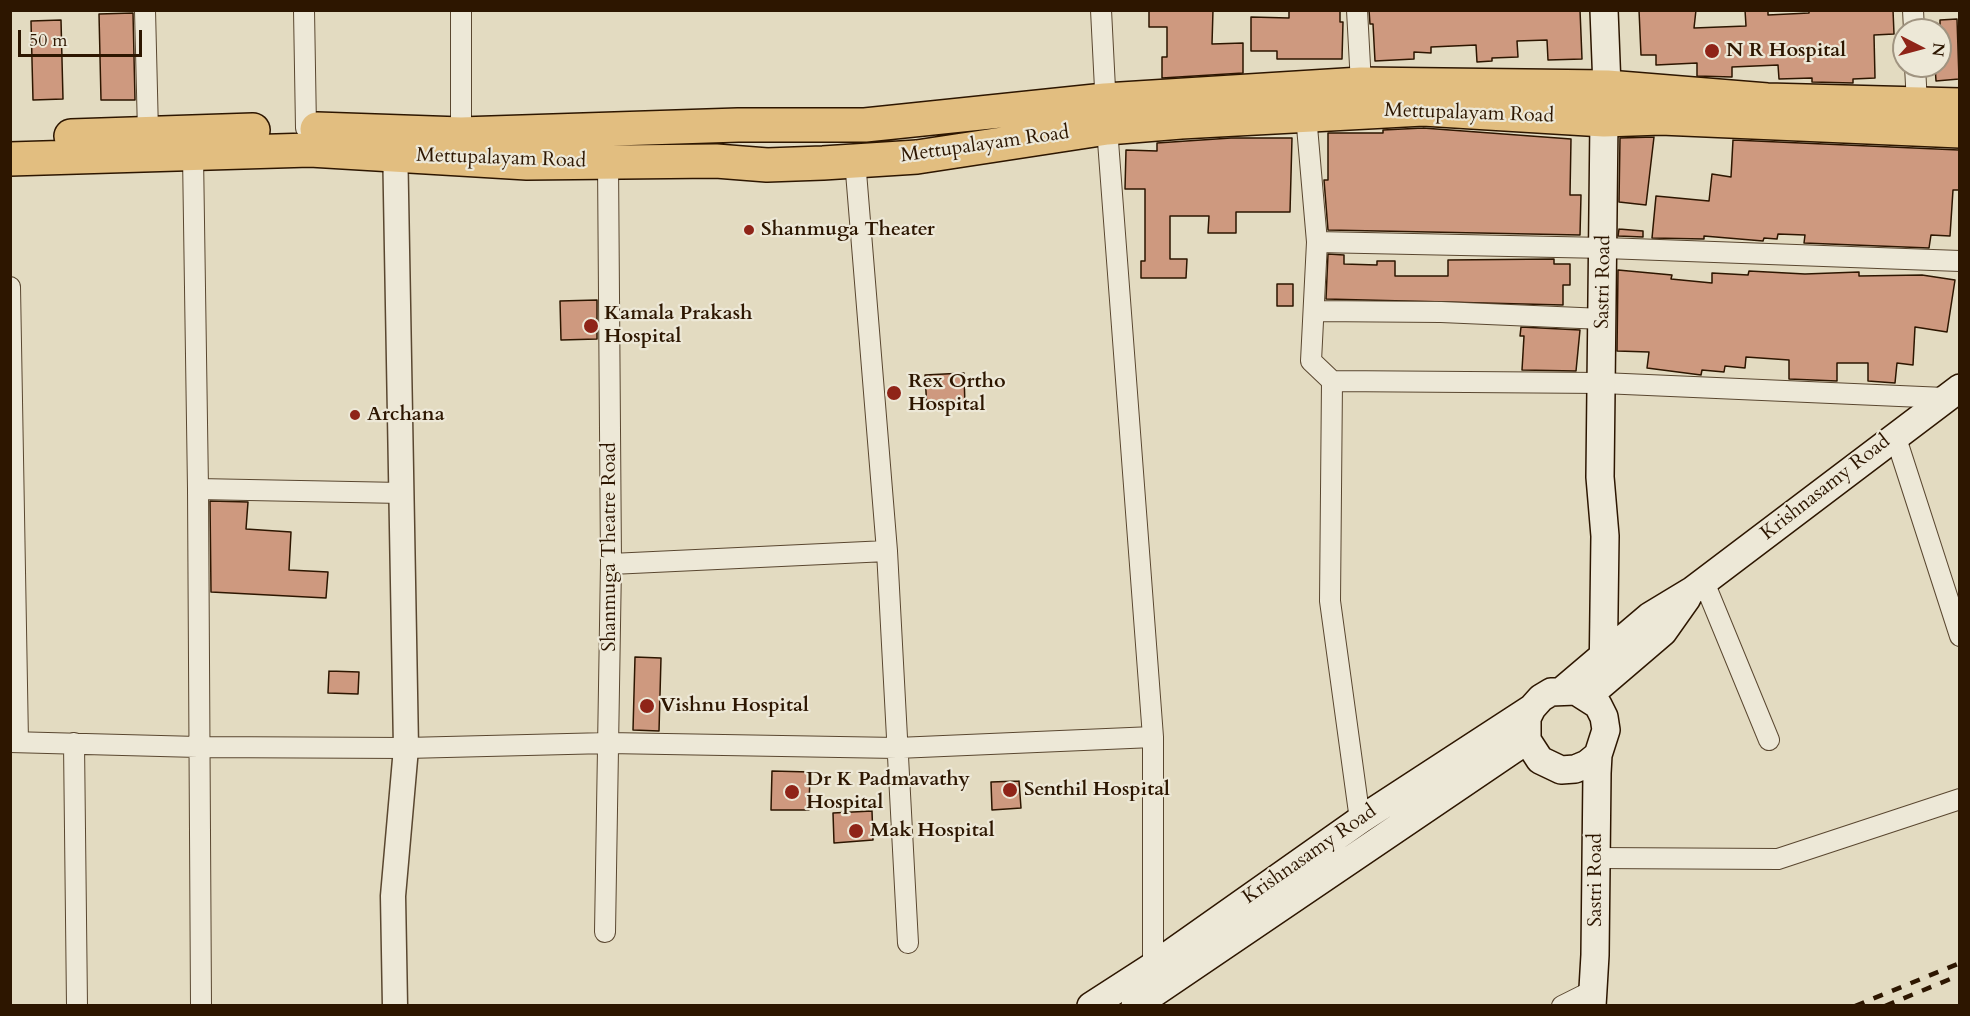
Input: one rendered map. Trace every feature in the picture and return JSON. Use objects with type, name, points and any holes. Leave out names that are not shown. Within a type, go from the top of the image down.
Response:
[{"type":"highway","name":"Mettupalayam Road","points":[[10,138],[306,128],[527,163],[716,161],[766,165],[917,157],[1106,114],[1361,84],[1607,87],[1767,100],[1959,105]]},
{"type":"highway","name":"Mettupalayam Road","points":[[10,159],[310,150],[395,143],[462,134],[738,125],[865,125],[1106,114],[1306,115],[1423,109],[1604,120],[1661,118],[1959,131]]},
{"type":"main road","name":"Sastri Road","points":[[1589,678],[1595,511],[1600,477],[1605,248],[1604,120],[1607,87],[1604,10]]},
{"type":"main road","name":"Krishnasamy Road","points":[[1589,678],[1663,633],[1699,586],[1952,393]]},
{"type":"main road","points":[[1589,678],[1605,723],[1604,743],[1598,755],[1587,764],[1575,769],[1561,770],[1540,760],[1527,740],[1526,729],[1532,708],[1540,698],[1589,678]]},
{"type":"main road","name":"Krishnasamy Road","points":[[1091,1005],[1153,966],[1360,820],[1532,708]]},
{"type":"main road","points":[[1135,1005],[1527,740]]},
{"type":"main road","name":"Sastri Road","points":[[1580,1003],[1596,858],[1598,755]]},
{"type":"main road","name":"Sastri Road","points":[[1561,770],[1577,790],[1586,813],[1588,954],[1580,1003]]},
{"type":"street","points":[[145,10],[148,132]]},
{"type":"street","points":[[304,10],[306,128]]},
{"type":"street","points":[[461,10],[462,134]]},
{"type":"street","points":[[1101,10],[1106,114],[1153,737],[1153,966]]},
{"type":"street","points":[[1357,10],[1361,84]]},
{"type":"street","points":[[1916,78],[1917,104]]},
{"type":"street","points":[[1306,115],[1317,242],[1311,361],[1332,381],[1602,384],[1952,393]]},
{"type":"street","points":[[395,143],[406,748],[393,896],[395,1005]]},
{"type":"street","points":[[193,155],[198,489],[201,1005]]},
{"type":"street","points":[[855,160],[886,551],[908,943]]},
{"type":"street","name":"Shanmuga Theatre Road","points":[[605,932],[611,564],[608,162]]},
{"type":"street","points":[[1317,242],[1605,248],[1959,261]]},
{"type":"street","points":[[10,287],[14,742],[198,747],[406,748],[608,743],[897,748],[1153,737]]},
{"type":"street","points":[[1314,311],[1441,312],[1603,319]]},
{"type":"street","points":[[1332,381],[1330,601],[1360,820]]},
{"type":"street","points":[[1895,435],[1959,636]]},
{"type":"street","points":[[198,489],[402,493]]},
{"type":"street","points":[[611,564],[886,551]]},
{"type":"street","points":[[1699,586],[1769,740]]},
{"type":"street","points":[[74,742],[77,1005]]},
{"type":"street","points":[[1596,858],[1778,859],[1959,799]]},
{"type":"building","points":[[1149,10],[1213,10],[1212,44],[1243,43],[1243,73],[1162,78],[1162,57],[1167,57],[1167,27],[1149,27]]},
{"type":"building","points":[[1289,10],[1340,10],[1340,22],[1343,22],[1342,59],[1277,59],[1277,51],[1251,51],[1251,17],[1289,18]]},
{"type":"building","points":[[1369,10],[1580,10],[1582,59],[1548,60],[1547,40],[1517,41],[1518,57],[1492,58],[1492,61],[1477,62],[1476,45],[1431,47],[1431,53],[1414,52],[1414,59],[1375,61],[1373,24],[1370,24]]},
{"type":"building","points":[[1639,10],[1696,10],[1694,28],[1746,26],[1745,10],[1768,10],[1768,15],[1809,13],[1809,10],[1893,10],[1892,34],[1874,35],[1875,78],[1853,79],[1853,83],[1812,82],[1812,78],[1779,79],[1778,65],[1732,67],[1732,77],[1697,76],[1697,63],[1656,65],[1656,55],[1641,55]]},
{"type":"building","points":[[133,13],[135,100],[101,100],[99,14]]},
{"type":"building","points":[[1952,19],[1957,19],[1959,79],[1936,81],[1936,78],[1952,78]]},
{"type":"building","points":[[61,20],[63,99],[33,100],[31,21]]},
{"type":"building","points":[[1423,128],[1571,139],[1570,195],[1581,195],[1580,235],[1328,230],[1324,180],[1328,180],[1328,133],[1383,133],[1383,130]]},
{"type":"building","points":[[1654,137],[1646,205],[1619,202],[1620,138]]},
{"type":"building","points":[[1231,138],[1292,138],[1290,212],[1236,212],[1236,233],[1208,233],[1209,216],[1170,216],[1170,259],[1187,259],[1186,278],[1141,278],[1141,261],[1145,261],[1145,189],[1125,189],[1126,150],[1157,151],[1157,143]]},
{"type":"building","points":[[1733,140],[1959,150],[1959,190],[1953,190],[1950,236],[1931,235],[1929,248],[1804,243],[1805,235],[1778,234],[1777,239],[1764,238],[1763,241],[1704,236],[1704,239],[1652,238],[1656,196],[1709,201],[1712,174],[1731,177]]},
{"type":"building","points":[[1619,229],[1643,231],[1643,237],[1618,236]]},
{"type":"building","points":[[1328,254],[1344,255],[1344,264],[1377,265],[1377,261],[1395,261],[1395,276],[1448,276],[1448,260],[1554,259],[1554,264],[1570,264],[1570,285],[1563,285],[1563,305],[1326,299]]},
{"type":"building","points":[[1618,270],[1672,275],[1671,279],[1712,283],[1712,273],[1748,275],[1749,271],[1805,274],[1859,272],[1859,276],[1922,275],[1955,280],[1947,332],[1915,327],[1913,365],[1897,363],[1895,383],[1868,381],[1868,363],[1837,363],[1837,381],[1789,379],[1789,360],[1746,357],[1745,368],[1725,366],[1724,372],[1702,370],[1701,375],[1647,368],[1649,352],[1617,351]]},
{"type":"building","points":[[1277,284],[1293,284],[1293,306],[1277,306]]},
{"type":"building","points":[[597,300],[597,339],[561,340],[560,301]]},
{"type":"building","points":[[1521,327],[1580,330],[1576,371],[1522,370],[1524,336],[1520,336]]},
{"type":"building","points":[[964,373],[965,407],[927,409],[925,375]]},
{"type":"building","points":[[210,501],[248,502],[246,529],[291,532],[289,570],[328,572],[326,598],[211,592]]},
{"type":"building","points":[[635,657],[661,658],[659,731],[633,730]]},
{"type":"building","points":[[329,671],[359,672],[358,694],[328,693]]},
{"type":"building","points":[[772,771],[810,772],[809,810],[771,810]]},
{"type":"building","points":[[1019,781],[1021,808],[992,810],[991,782]]},
{"type":"building","points":[[872,811],[873,840],[834,843],[833,813]]},
{"type":"railway","points":[[1855,1006],[1960,963]]},
{"type":"railway","points":[[1885,1006],[1960,975]]},
{"type":"place","name":"N R Hospital","points":[[1712,51]]},
{"type":"place","name":"Shanmuga Theater","points":[[749,230]]},
{"type":"place","name":"Kamala Prakash Hospital","points":[[591,326]]},
{"type":"place","name":"Rex Ortho Hospital","points":[[894,393]]},
{"type":"place","name":"Archana","points":[[355,415]]},
{"type":"place","name":"Vishnu Hospital","points":[[647,706]]},
{"type":"place","name":"Senthil Hospital","points":[[1010,790]]},
{"type":"place","name":"Dr K Padmavathy Hospital","points":[[792,792]]},
{"type":"place","name":"Mak Hospital","points":[[856,831]]}]
